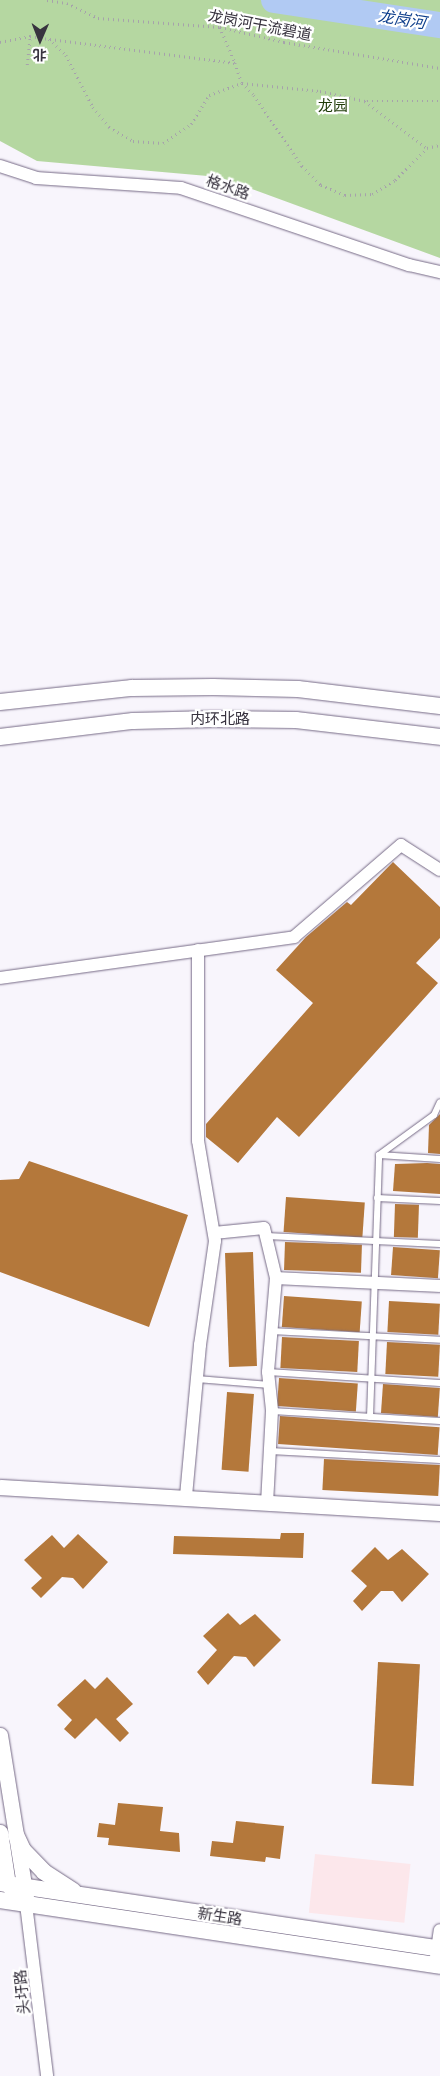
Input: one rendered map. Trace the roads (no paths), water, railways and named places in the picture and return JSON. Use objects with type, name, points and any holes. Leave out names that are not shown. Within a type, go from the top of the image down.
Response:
[{"type":"main road","name":"内环北路","points":[[0,702],[132,688],[213,687],[298,689],[440,706]]},
{"type":"main road","name":"内环北路","points":[[0,737],[133,721],[213,718],[296,720],[440,737]]},
{"type":"main road","points":[[8,1834],[44,1872],[72,1891],[89,1897]]},
{"type":"main road","name":"新生路","points":[[11,1885],[438,1958]]},
{"type":"main road","name":"新生路","points":[[0,1900],[438,1958]]},
{"type":"street","name":"格水路","points":[[0,166],[36,178],[180,188],[408,265],[440,272]]},
{"type":"street","points":[[0,978],[294,938],[401,845],[440,870]]},
{"type":"street","points":[[186,1496],[214,1233],[198,1141],[198,950]]},
{"type":"street","points":[[214,1233],[264,1228],[276,1278],[268,1372],[272,1411],[267,1502]]},
{"type":"street","points":[[276,1278],[440,1286]]},
{"type":"street","points":[[0,1487],[186,1496],[440,1513]]},
{"type":"street","points":[[0,1735],[11,1885],[26,1904]]},
{"type":"street","name":"头圩路","points":[[26,1904],[47,2076]]},
{"type":"street","points":[[438,1958],[440,1930]]},
{"type":"lane","points":[[379,1155],[437,1115],[440,1102]]},
{"type":"lane","points":[[379,1155],[440,1159]]},
{"type":"lane","points":[[370,1417],[379,1155]]},
{"type":"lane","points":[[377,1198],[440,1201]]},
{"type":"lane","points":[[266,1236],[440,1244]]},
{"type":"lane","points":[[271,1331],[440,1340]]},
{"type":"lane","points":[[268,1372],[440,1383]]},
{"type":"lane","points":[[197,1379],[270,1385]]},
{"type":"lane","points":[[272,1411],[440,1421]]},
{"type":"lane","points":[[270,1451],[440,1460]]},
{"type":"waterway","name":"龙岗河","points":[[274,0],[440,25]]},
{"type":"park label","name":"龙园","points":[[333,106]]}]
